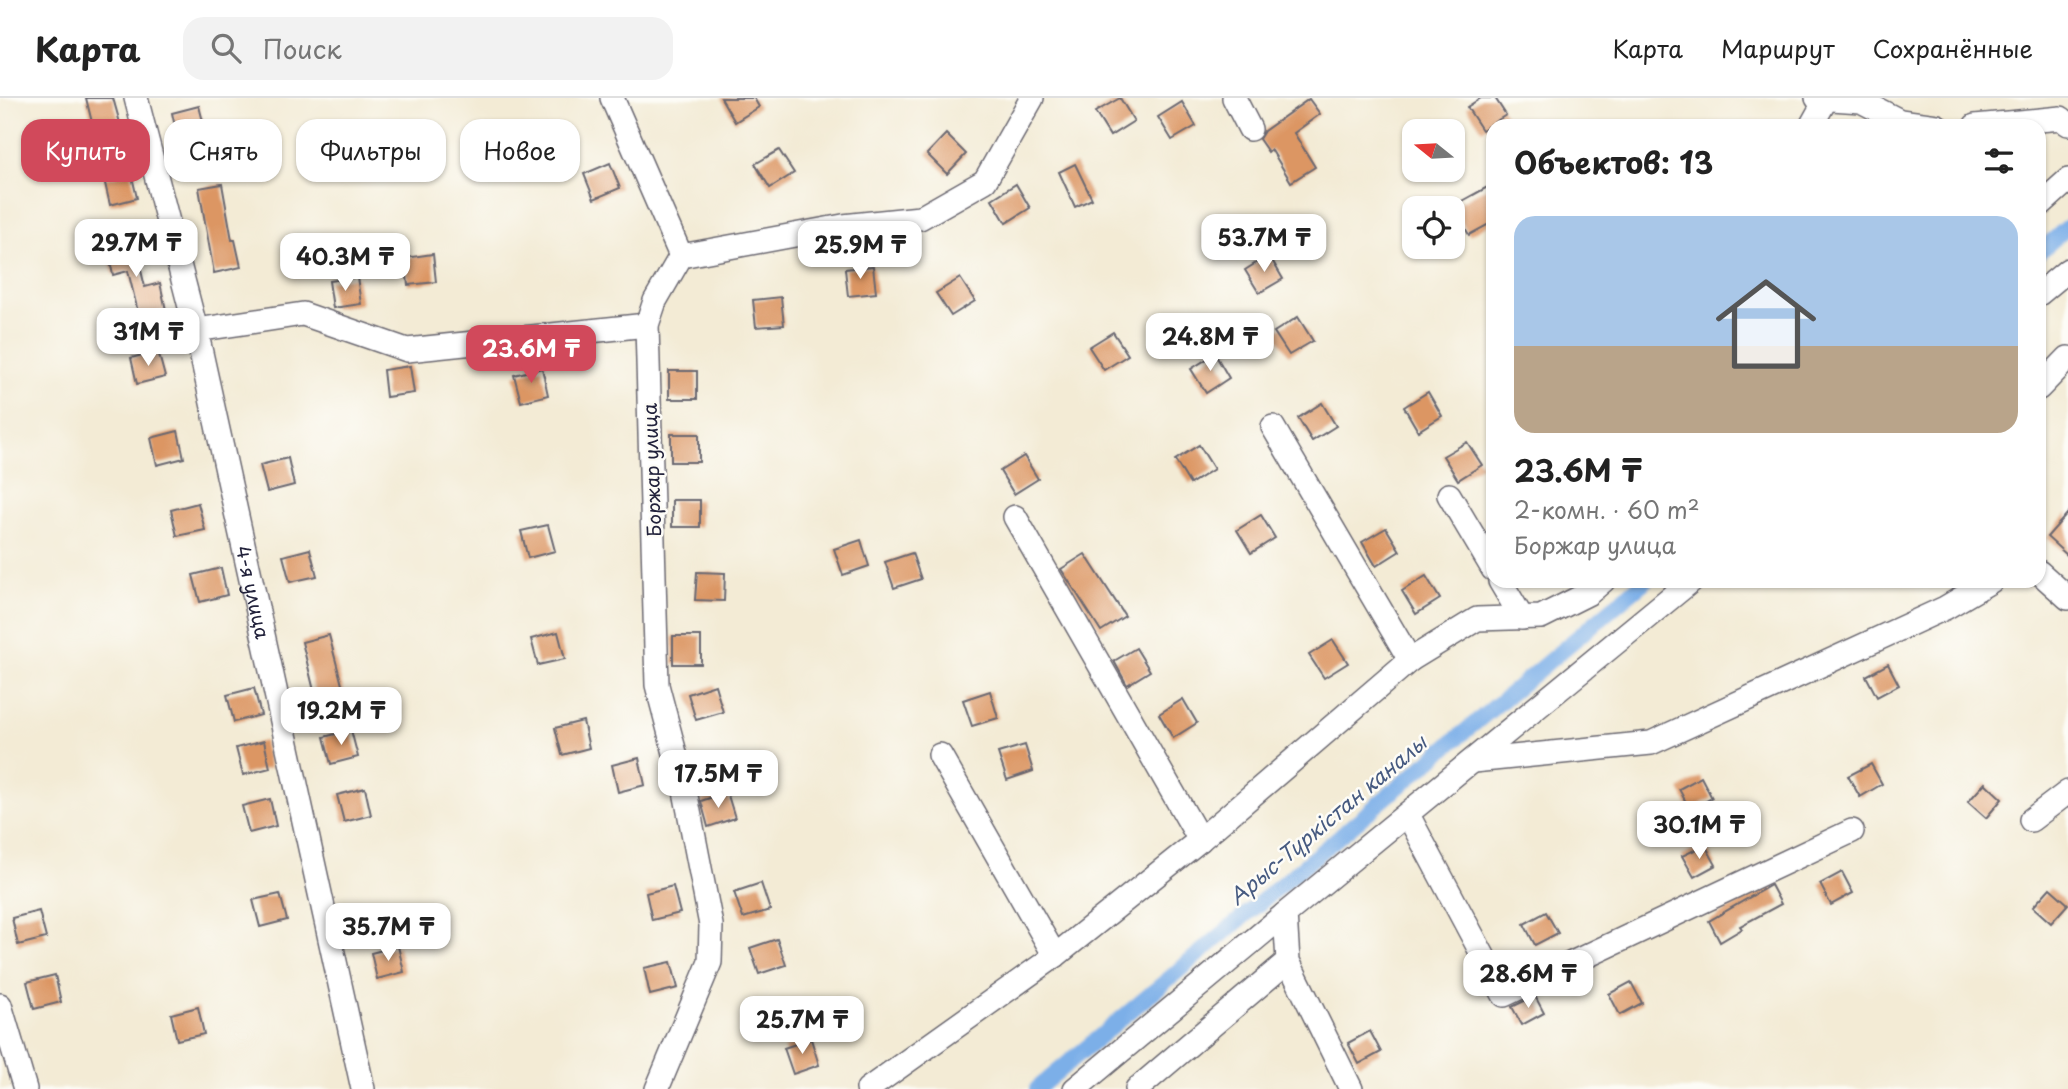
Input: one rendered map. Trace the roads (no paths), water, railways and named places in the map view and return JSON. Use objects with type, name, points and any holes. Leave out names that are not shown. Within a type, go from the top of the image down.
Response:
[{"type":"street","name":"4-я улица","points":[[136,98],[196,330],[363,1089]]},
{"type":"street","points":[[612,98],[681,256],[843,226],[920,218],[985,181],[1032,98]]},
{"type":"street","points":[[1234,98],[1250,129]]},
{"type":"street","points":[[1814,119],[1821,99],[1860,99],[1896,119]]},
{"type":"street","points":[[2046,119],[2061,118],[2068,124]]},
{"type":"street","points":[[2046,200],[2068,180]]},
{"type":"street","name":"Боржар улица","points":[[657,1089],[710,962],[711,925],[684,791],[657,685],[647,325],[655,301],[681,256]]},
{"type":"street","points":[[2046,288],[2068,270]]},
{"type":"street","points":[[196,330],[303,314],[407,350],[647,325]]},
{"type":"street","points":[[2046,381],[2068,358]]},
{"type":"street","points":[[1273,427],[1410,660]]},
{"type":"street","points":[[1449,495],[1486,557]]},
{"type":"street","points":[[1015,517],[1200,840]]},
{"type":"street","points":[[2046,578],[2068,598]]},
{"type":"street","points":[[1504,588],[1522,618]]},
{"type":"street","points":[[868,1089],[1055,956],[1200,840],[1410,660],[1477,619],[1541,617],[1595,588]]},
{"type":"street","points":[[1075,1089],[1683,588]]},
{"type":"street","points":[[1473,761],[1651,743],[1945,608],[1979,588]]},
{"type":"street","points":[[940,755],[1055,956]]},
{"type":"street","points":[[2031,820],[2068,792]]},
{"type":"street","points":[[1408,815],[1504,995],[1852,831]]},
{"type":"street","points":[[1285,914],[1288,961],[1351,1089]]},
{"type":"street","points":[[1136,1089],[1288,961]]},
{"type":"street","points":[[0,1005],[25,1089]]},
{"type":"waterway","name":"Арыс-Түркістан каналы","points":[[2046,246],[2068,227]]},
{"type":"waterway","name":"Арыс-Түркістан каналы","points":[[1037,1089],[1637,588]]}]
